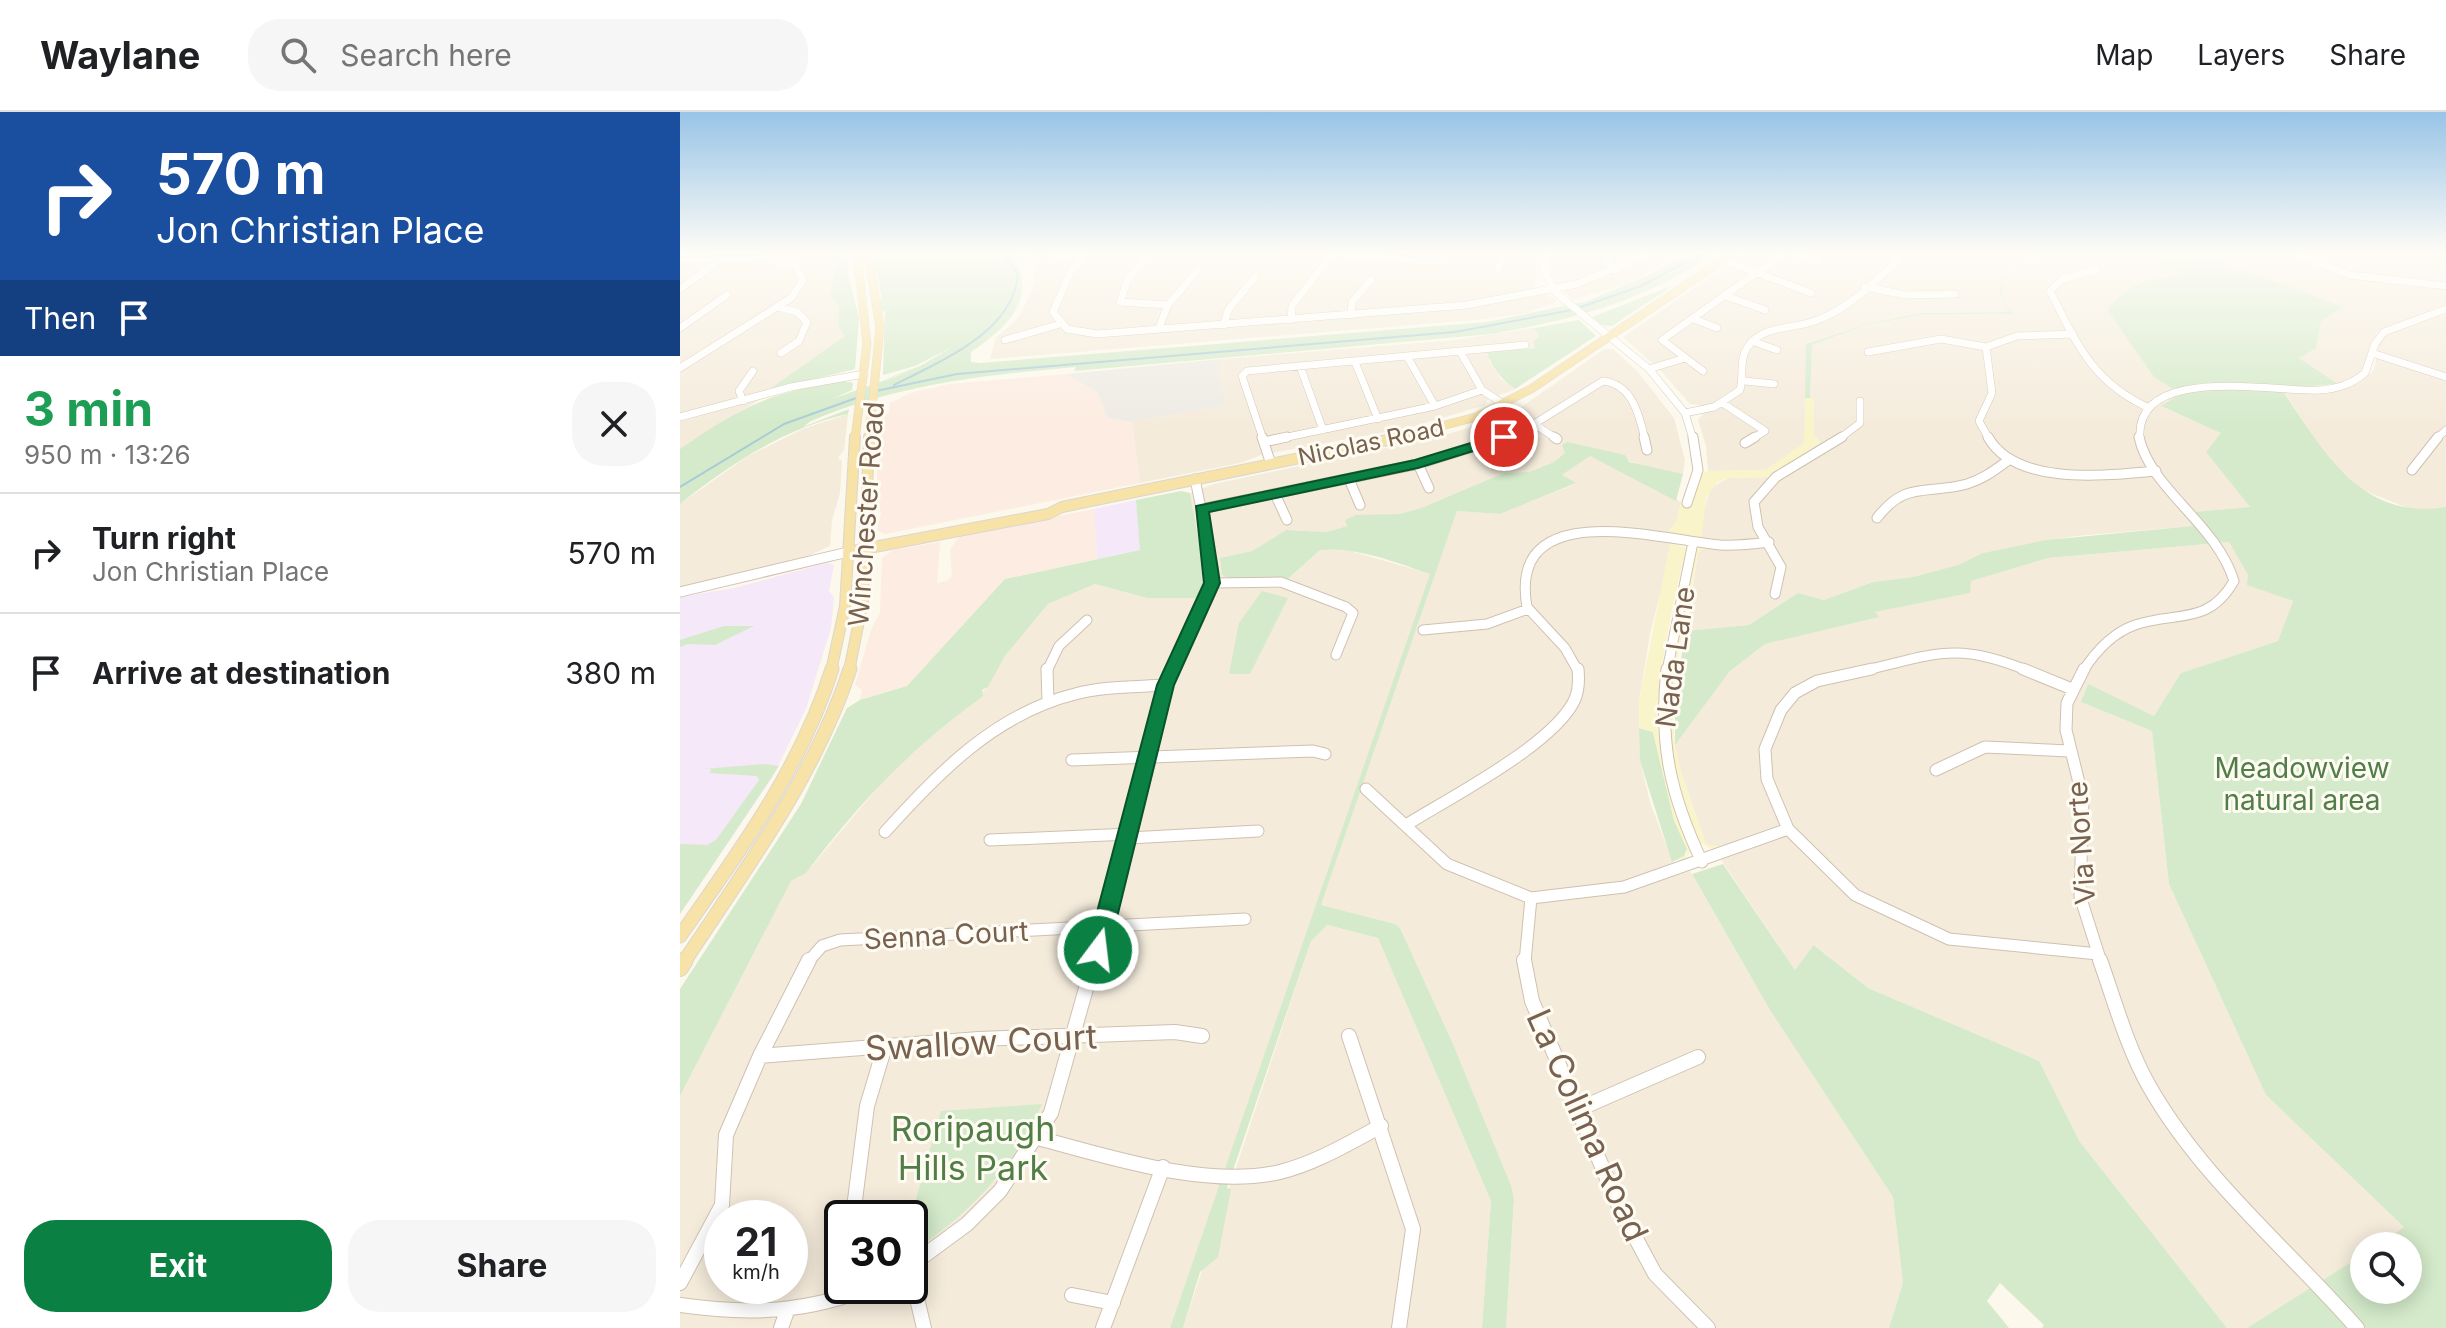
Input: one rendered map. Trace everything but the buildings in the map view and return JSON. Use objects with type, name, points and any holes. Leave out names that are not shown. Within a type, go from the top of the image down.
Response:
[{"type":"main road","name":"Winchester Road","points":[[680,936],[774,796],[821,701],[837,652],[846,605],[851,466],[863,378],[865,311]]},
{"type":"main road","name":"Winchester Road","points":[[680,968],[793,796],[828,724],[858,634],[879,311]]},
{"type":"main road","name":"Nicolas Road","points":[[848,552],[884,548],[1048,514],[1062,507],[1417,434],[1503,404],[1647,311]]},
{"type":"street","points":[[680,328],[705,311]]},
{"type":"street","points":[[682,365],[772,311]]},
{"type":"street","points":[[781,353],[799,341],[807,322],[792,311]]},
{"type":"street","points":[[1053,311],[1053,316],[1060,324],[1075,331],[1097,334],[1409,311]]},
{"type":"street","points":[[1158,330],[1166,311]]},
{"type":"street","points":[[1224,325],[1228,311]]},
{"type":"street","points":[[1291,320],[1292,311]]},
{"type":"street","points":[[1351,311],[1351,315]]},
{"type":"street","points":[[1577,311],[1649,369],[1685,413],[1696,447],[1698,470],[1687,503]]},
{"type":"street","points":[[1703,371],[1662,340],[1705,311]]},
{"type":"street","points":[[1685,413],[1724,404],[1736,397],[1745,381],[1744,354],[1752,341],[1772,331],[1823,318],[1833,311]]},
{"type":"street","points":[[2061,311],[2105,385],[2149,408],[2176,392],[2207,386],[2300,391],[2339,388],[2358,380],[2371,368],[2376,340],[2384,332],[2444,312]]},
{"type":"street","points":[[1694,319],[1717,328]]},
{"type":"street","points":[[1005,340],[1060,324]]},
{"type":"street","points":[[1868,352],[1941,339],[1986,347],[2005,337],[2035,333],[2073,334]]},
{"type":"street","points":[[1752,341],[1777,350]]},
{"type":"street","points":[[1271,464],[1242,376],[1247,371],[1525,345]]},
{"type":"street","points":[[1986,347],[1992,393],[1979,421],[1992,445],[2010,459],[2068,475],[2156,471]]},
{"type":"street","points":[[1461,353],[1482,390],[1557,439]]},
{"type":"street","points":[[2375,354],[2446,377]]},
{"type":"street","points":[[1408,358],[1435,406]]},
{"type":"street","points":[[1649,369],[1685,358]]},
{"type":"street","points":[[1355,362],[1378,419]]},
{"type":"street","points":[[1300,366],[1323,430]]},
{"type":"street","points":[[743,401],[739,391],[753,371]]},
{"type":"street","points":[[681,418],[791,387],[863,378]]},
{"type":"street","points":[[1201,509],[1418,464],[1481,447],[1534,424],[1603,381],[1618,384],[1635,404],[1647,450]]},
{"type":"street","points":[[1745,381],[1774,384]]},
{"type":"street","points":[[1264,442],[1435,406],[1482,390]]},
{"type":"street","points":[[1775,594],[1783,580],[1781,560],[1756,527],[1752,513],[1760,492],[1802,460],[1848,434],[1860,423],[1860,401]]},
{"type":"street","points":[[1724,404],[1765,431],[1745,443]]},
{"type":"street","name":"Via Norte","points":[[2149,408],[2139,425],[2141,445],[2156,471],[2226,558],[2234,581],[2221,603],[2206,612],[2136,624],[2119,632],[2103,643],[2072,689],[2065,713],[2069,751],[2083,801],[2077,870],[2080,898],[2132,1048],[2166,1112],[2199,1158],[2319,1283],[2357,1328]]},
{"type":"street","points":[[2412,470],[2424,462],[2433,441],[2446,430]]},
{"type":"street","points":[[1481,447],[1494,464]]},
{"type":"street","points":[[1877,518],[1886,503],[1901,492],[1977,481],[2010,459]]},
{"type":"street","points":[[1418,464],[1429,488]]},
{"type":"street","points":[[928,1254],[981,1211],[1038,1138],[1059,1093],[1130,836],[1166,685],[1212,583],[1195,479]]},
{"type":"street","points":[[1349,479],[1360,505]]},
{"type":"street","points":[[1275,494],[1287,520]]},
{"type":"street","points":[[1406,825],[1553,729],[1568,714],[1581,682],[1577,665],[1565,644],[1528,609],[1523,575],[1530,561],[1550,544],[1577,533],[1613,531],[1742,547],[1769,542]]},
{"type":"street","name":"Nada Lane","points":[[1693,542],[1670,654],[1664,734],[1681,812],[1702,862]]},
{"type":"street","name":"Nicolas Road","points":[[680,592],[848,552]]},
{"type":"street","points":[[1212,583],[1281,582],[1346,607],[1353,613],[1336,655]]},
{"type":"street","points":[[1423,630],[1487,624],[1528,609]]},
{"type":"street","points":[[1048,702],[1043,679],[1047,664],[1066,638],[1087,620]]},
{"type":"street","points":[[2072,689],[1993,656],[1954,650],[1817,681],[1795,693],[1781,710],[1765,749],[1767,779],[1788,829],[1855,895],[1949,939],[2098,954]]},
{"type":"street","points":[[885,832],[957,756],[1000,726],[1048,702],[1091,691],[1166,685]]},
{"type":"street","points":[[1936,770],[1985,747],[2069,751]]},
{"type":"street","points":[[1072,760],[1313,751],[1325,754]]},
{"type":"street","points":[[1366,789],[1447,864],[1531,898],[1624,887],[1702,862],[1788,829]]},
{"type":"street","points":[[990,840],[1258,831]]},
{"type":"street","name":"La Colima Road","points":[[1531,898],[1524,959],[1532,1001],[1620,1209],[1655,1274],[1708,1328]]},
{"type":"street","name":"Senna Court","points":[[760,1056],[811,957],[822,946],[840,940],[1245,919]]},
{"type":"street","name":"Swallow Court","points":[[760,1056],[1074,1036],[1175,1032],[1202,1036]]},
{"type":"street","points":[[1349,1036],[1413,1229],[1399,1328]]},
{"type":"street","points":[[855,1200],[861,1173],[867,1106],[885,1046]]},
{"type":"street","points":[[680,1283],[722,1205],[726,1135],[760,1056]]},
{"type":"street","points":[[1579,1109],[1698,1057]]},
{"type":"street","points":[[1038,1138],[1163,1167],[1227,1175],[1277,1174],[1329,1155],[1381,1126]]},
{"type":"street","points":[[1103,1328],[1163,1167]]},
{"type":"street","points":[[1072,1295],[1113,1303]]},
{"type":"street","points":[[680,1305],[783,1321],[828,1304]]},
{"type":"street","points":[[918,1304],[924,1328]]},
{"type":"shaded area","points":[[680,311],[839,311],[839,326],[845,336],[759,400],[680,449]]},
{"type":"shaded area","points":[[1022,311],[1533,311],[1476,320],[990,359],[996,338]]},
{"type":"shaded area","points":[[1661,311],[2010,312],[1920,313],[1864,325],[1806,344],[1805,443],[1766,470],[1708,471],[1706,446],[1698,420],[1703,414],[1699,405],[1690,404],[1663,373],[1623,337]]},
{"type":"shaded area","points":[[2010,311],[2108,311],[2154,377],[2182,394],[2162,407],[2222,433],[2206,452],[2250,507],[2183,513],[2194,526],[2075,536],[1984,553],[1958,565],[1913,577],[1873,582],[1824,600],[1798,593],[1749,625],[1686,631],[1698,553],[1706,547],[1701,540],[1702,515],[1711,488],[1728,478],[1769,477],[1820,442],[1814,435],[1814,399],[1810,398],[1812,345],[1864,327],[1921,315],[2012,314]]},
{"type":"shaded area","points":[[2336,311],[2429,311],[2378,331],[2371,342],[2366,367],[2354,378],[2338,384],[2299,358],[2316,348],[2321,321]]},
{"type":"shaded area","points":[[2446,313],[2446,507],[2418,512],[2363,490],[2329,460],[2285,393],[2328,392],[2359,383],[2374,370],[2379,344],[2388,333]]},
{"type":"shaded area","points":[[1534,328],[1539,336],[1534,342],[1535,348],[1512,349],[1489,360],[1501,379],[1515,389],[1487,400],[1485,405],[1408,428],[1261,455],[1240,463],[1140,483],[1132,422],[1226,405],[1217,367],[1222,359],[1455,340]]},
{"type":"shaded area","points":[[1604,349],[1613,349],[1638,372],[1674,418],[1685,460],[1683,474],[1661,471],[1567,442],[1563,445],[1566,453],[1554,462],[1529,472],[1504,473],[1400,514],[1356,516],[1345,520],[1347,526],[1327,532],[1286,530],[1252,551],[1221,558],[1222,575],[1227,578],[1224,588],[1279,588],[1320,550],[1326,549],[1350,551],[1431,574],[1170,1328],[680,1328],[680,1096],[791,881],[806,873],[890,773],[988,687],[1005,656],[1048,604],[1095,584],[1147,598],[1205,574],[1190,493],[1214,484],[1442,436],[1510,415]]},
{"type":"shaded area","points":[[1222,359],[1217,367],[1226,405],[1132,422],[1108,418],[1098,393],[1067,374]]},
{"type":"shaded area","points":[[1067,374],[1098,393],[1108,418],[1132,422],[1140,483],[885,534],[877,530],[881,514],[877,499],[877,467],[882,457],[877,454],[881,416],[889,413],[890,403],[910,393],[949,384]]},
{"type":"shaded area","points":[[848,414],[844,450],[838,458],[842,461],[840,493],[832,520],[830,546],[801,559],[680,588],[680,504],[748,456],[803,429]]},
{"type":"shaded area","points":[[1590,456],[1681,502],[1676,522],[1666,534],[1672,535],[1669,558],[1650,634],[1639,702],[1640,761],[1650,802],[1677,874],[1690,871],[1770,1010],[1893,1197],[1903,1283],[1889,1328],[1506,1328],[1514,1199],[1453,1044],[1400,928],[1395,924],[1321,905],[1457,511],[1500,514],[1575,484],[1562,475]]},
{"type":"shaded area","points":[[1136,500],[1141,550],[1097,559],[1094,509]]},
{"type":"shaded area","points":[[1094,509],[1097,559],[1005,579],[907,686],[860,700],[862,690],[855,685],[871,630],[880,613],[882,558],[893,550],[940,542],[937,583],[947,581],[952,576],[950,550],[959,536]]},
{"type":"shaded area","points":[[2229,542],[2248,575],[2248,585],[2293,601],[2278,641],[2181,673],[2154,716],[2088,685],[2081,702],[2152,731],[2169,884],[2266,1095],[2405,1228],[2399,1232],[2350,1232],[2350,1263],[2247,1328],[2227,1328],[2080,1142],[2039,1061],[1868,988],[1815,945],[1795,970],[1718,855],[1722,845],[1714,848],[1706,844],[1681,772],[1675,745],[1730,671],[1765,644],[1878,617],[1874,612],[1970,593],[1970,581],[2048,558]]},
{"type":"shaded area","points":[[827,563],[834,565],[829,591],[834,598],[831,628],[806,709],[772,778],[680,914],[680,597],[734,588]]},
{"type":"shaded area","points":[[1326,925],[1378,938],[1491,1201],[1482,1328],[1183,1328],[1311,941]]},
{"type":"green space","points":[[839,311],[857,311],[855,369],[767,391],[845,336],[839,327]]},
{"type":"green space","points":[[879,311],[1015,311],[997,332],[971,352],[971,362],[980,363],[1487,322],[1541,311],[1592,311],[1492,334],[1074,371],[1076,367],[1042,370],[942,383],[877,398],[811,421],[803,427],[849,409],[848,414],[802,428],[759,449],[680,504],[680,449],[729,418],[760,402],[796,390],[834,382],[853,383],[852,390],[832,399],[911,371],[883,380],[920,366],[954,346],[915,366],[883,375],[885,311]]},
{"type":"green space","points":[[1608,311],[1635,311],[1612,326],[1602,325],[1592,317]]},
{"type":"green space","name":"Meadowview natural area","points":[[2108,311],[2337,311],[2321,321],[2316,348],[2299,358],[2338,384],[2288,388],[2285,394],[2332,460],[2369,493],[2391,504],[2417,509],[2446,507],[2446,1328],[2247,1328],[2350,1263],[2350,1304],[2422,1304],[2422,1232],[2397,1232],[2404,1227],[2266,1095],[2169,884],[2152,731],[2081,702],[2088,684],[2154,716],[2181,673],[2278,641],[2293,601],[2247,585],[2248,575],[2229,542],[2048,558],[1971,581],[1970,593],[1875,612],[1879,617],[1765,644],[1730,671],[1675,745],[1675,692],[1686,631],[1749,625],[1798,593],[1824,600],[1873,582],[1913,577],[1958,565],[1983,553],[2047,540],[2193,526],[2183,513],[2250,507],[2206,452],[2221,433],[2161,406],[2181,394],[2154,377]]},
{"type":"green space","points":[[1920,313],[2013,314],[1921,315],[1865,326],[1812,345],[1810,398],[1805,398],[1806,344],[1864,325]]},
{"type":"green space","points":[[1579,320],[1596,336],[1515,389],[1498,373],[1489,358],[1487,352],[1535,348],[1533,342],[1539,336],[1534,328]]},
{"type":"green space","points":[[1567,442],[1625,455],[1629,462],[1683,474],[1676,501],[1590,456],[1562,475],[1576,483],[1500,514],[1457,511],[1321,905],[1395,924],[1400,928],[1453,1044],[1514,1199],[1506,1328],[1482,1328],[1491,1201],[1378,938],[1327,925],[1311,941],[1227,1188],[1231,1189],[1218,1257],[1200,1272],[1183,1328],[1170,1328],[1430,574],[1376,556],[1333,549],[1320,550],[1288,579],[1227,578],[1222,575],[1220,558],[1252,551],[1286,530],[1327,532],[1347,526],[1345,520],[1356,515],[1400,514],[1504,473],[1529,472],[1554,462],[1565,453],[1562,445]]},
{"type":"green space","points":[[1181,491],[1190,493],[1205,574],[1201,598],[1147,598],[1095,584],[1048,604],[1005,656],[988,687],[982,690],[983,696],[932,736],[887,778],[806,873],[791,881],[680,1096],[680,989],[801,804],[847,708],[860,700],[907,686],[1005,579],[1140,550],[1136,500]]},
{"type":"green space","points":[[1262,591],[1288,598],[1250,674],[1229,674],[1239,623]]},
{"type":"green space","points":[[724,626],[754,626],[715,645],[688,644],[680,647],[680,640]]},
{"type":"green space","points":[[1639,728],[1653,732],[1674,820],[1687,849],[1684,856],[1672,862],[1640,761]]},
{"type":"green space","points":[[765,764],[779,766],[680,914],[680,844],[707,845],[716,840],[759,780],[757,776],[710,773],[711,769],[703,769]]},
{"type":"green space","points":[[1723,864],[1795,970],[1814,945],[1868,988],[2039,1061],[2080,1142],[2227,1328],[2042,1328],[2044,1325],[2000,1283],[1987,1301],[2009,1328],[1889,1328],[1903,1283],[1893,1197],[1770,1010],[1692,874]]},
{"type":"green space","name":"Roripaugh Hills Park","points":[[1042,1104],[1018,1149],[1003,1169],[970,1206],[928,1241],[928,1200],[916,1200],[941,1111]]},
{"type":"sand","points":[[1805,398],[1814,398],[1814,435],[1820,443],[1769,477],[1728,478],[1717,482],[1706,498],[1701,540],[1666,534],[1676,522],[1681,502],[1691,504],[1697,476],[1708,471],[1766,470],[1804,443]]},
{"type":"sand","points":[[1670,543],[1687,548],[1663,661],[1658,706],[1659,742],[1690,852],[1685,859],[1673,864],[1687,854],[1687,849],[1674,820],[1653,732],[1639,728],[1639,702]]},
{"type":"sand","points":[[1699,547],[1707,547],[1698,553],[1677,667],[1674,734],[1679,763],[1706,844],[1723,847],[1713,850],[1696,840],[1673,768],[1669,732],[1675,654],[1695,551]]},
{"type":"waterway","points":[[894,385],[971,343],[989,329],[1004,311]]},
{"type":"waterway","points":[[876,391],[957,374],[1455,332],[1568,311]]},
{"type":"waterway","points":[[680,487],[784,424],[859,397]]},
{"type":"route","points":[[1098,950],[1166,685],[1185,636],[1200,613],[1212,583],[1213,568],[1201,509],[1418,464],[1481,447],[1504,437]]}]
